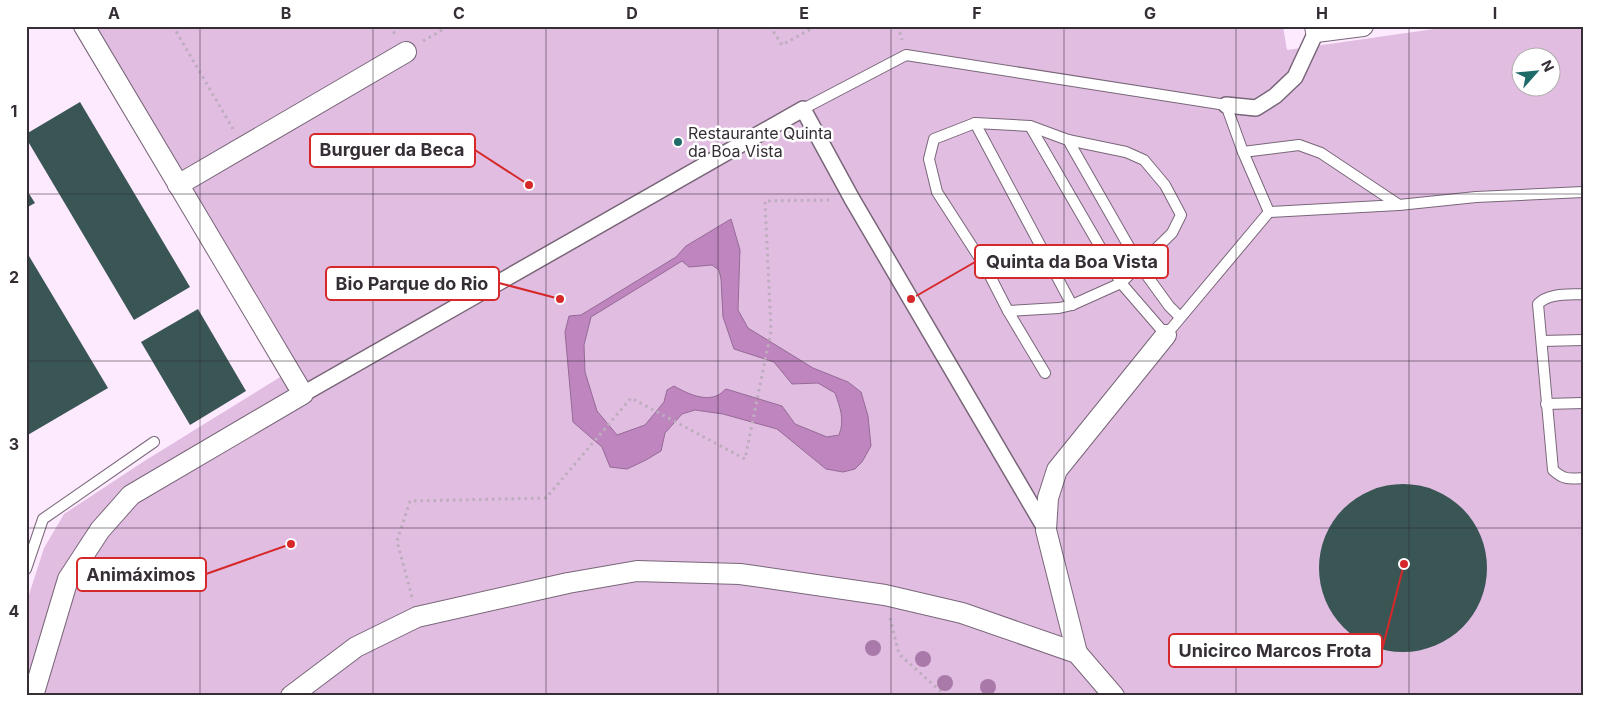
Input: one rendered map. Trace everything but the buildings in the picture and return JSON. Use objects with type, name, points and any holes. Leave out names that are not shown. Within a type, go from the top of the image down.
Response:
[{"type":"street","points":[[84,26],[303,394]]},
{"type":"street","points":[[1226,105],[1256,108],[1275,96],[1294,77],[1315,29],[1364,26]]},
{"type":"street","points":[[178,185],[406,52]]},
{"type":"street","points":[[33,696],[68,579],[100,530],[131,495],[303,394],[803,109],[852,199],[1046,530],[1077,653],[1114,696]]},
{"type":"street","points":[[1046,530],[1048,498],[1057,470],[1166,335]]},
{"type":"street","points":[[291,696],[356,647],[417,617],[568,583],[637,571],[740,574],[884,595],[962,613],[1077,653]]},
{"type":"lane","points":[[803,109],[906,55],[1226,105],[1242,152],[1268,212]]},
{"type":"lane","points":[[975,123],[1072,305]]},
{"type":"lane","points":[[1008,311],[1059,308],[1072,305],[1121,283],[1172,233],[1181,215],[1165,184],[1144,160],[1126,152],[1068,140],[1030,126],[975,123],[934,138],[929,159],[937,192],[986,268],[1008,311],[1045,373]]},
{"type":"lane","points":[[1030,126],[1121,283],[1166,335],[1268,212],[1399,205],[1476,197],[1583,192]]},
{"type":"lane","points":[[1068,140],[1140,266],[1169,306],[1180,317]]},
{"type":"lane","points":[[1242,152],[1299,145],[1322,153],[1399,205]]},
{"type":"lane","points":[[1583,294],[1553,296],[1543,299],[1538,304],[1546,404],[1554,460],[1553,470],[1561,478],[1583,478]]},
{"type":"lane","points":[[1542,341],[1583,340]]},
{"type":"lane","points":[[1546,404],[1583,403]]},
{"type":"lane","points":[[26,569],[43,519],[154,442]]},
{"type":"path","points":[[173,26],[244,148]]},
{"type":"path","points":[[406,52],[449,26]]},
{"type":"path","points":[[770,26],[782,45],[816,26]]},
{"type":"path","points":[[417,617],[397,540],[410,502],[546,498],[631,398],[745,459],[771,331],[766,201],[852,199]]},
{"type":"path","points":[[884,595],[899,654],[946,696]]},
{"type":"shaded area","points":[[71,26],[1283,26],[1287,50],[1455,26],[1583,26],[1583,696],[26,696],[26,604],[44,548],[64,514],[146,460],[285,374],[191,225]]},
{"type":"shaded area","points":[[731,219],[740,250],[738,310],[748,328],[813,368],[848,382],[861,392],[868,416],[871,446],[862,462],[855,469],[843,472],[826,469],[777,429],[723,414],[695,410],[682,414],[665,433],[661,451],[627,469],[610,467],[602,447],[573,422],[565,332],[569,316],[581,315],[676,257],[686,246]],"holes":[[[682,261],[689,267],[712,265],[719,270],[723,317],[734,349],[774,362],[792,384],[818,383],[835,393],[842,419],[839,435],[827,437],[795,424],[782,406],[726,389],[717,395],[706,398],[689,394],[674,386],[667,390],[664,402],[645,425],[617,435],[597,411],[585,372],[584,345],[591,317]]]},
{"type":"place","name":"Restaurante Quinta da Boa Vista","points":[[678,142]]},
{"type":"place","name":"Burguer da Beca","points":[[529,185]]},
{"type":"place","name":"Bio Parque do Rio","points":[[560,299]]},
{"type":"place","name":"Quinta da Boa Vista","points":[[911,299]]},
{"type":"place","name":"Animáximos","points":[[291,544]]},
{"type":"place","name":"Unicirco Marcos Frota","points":[[1404,564]]}]
